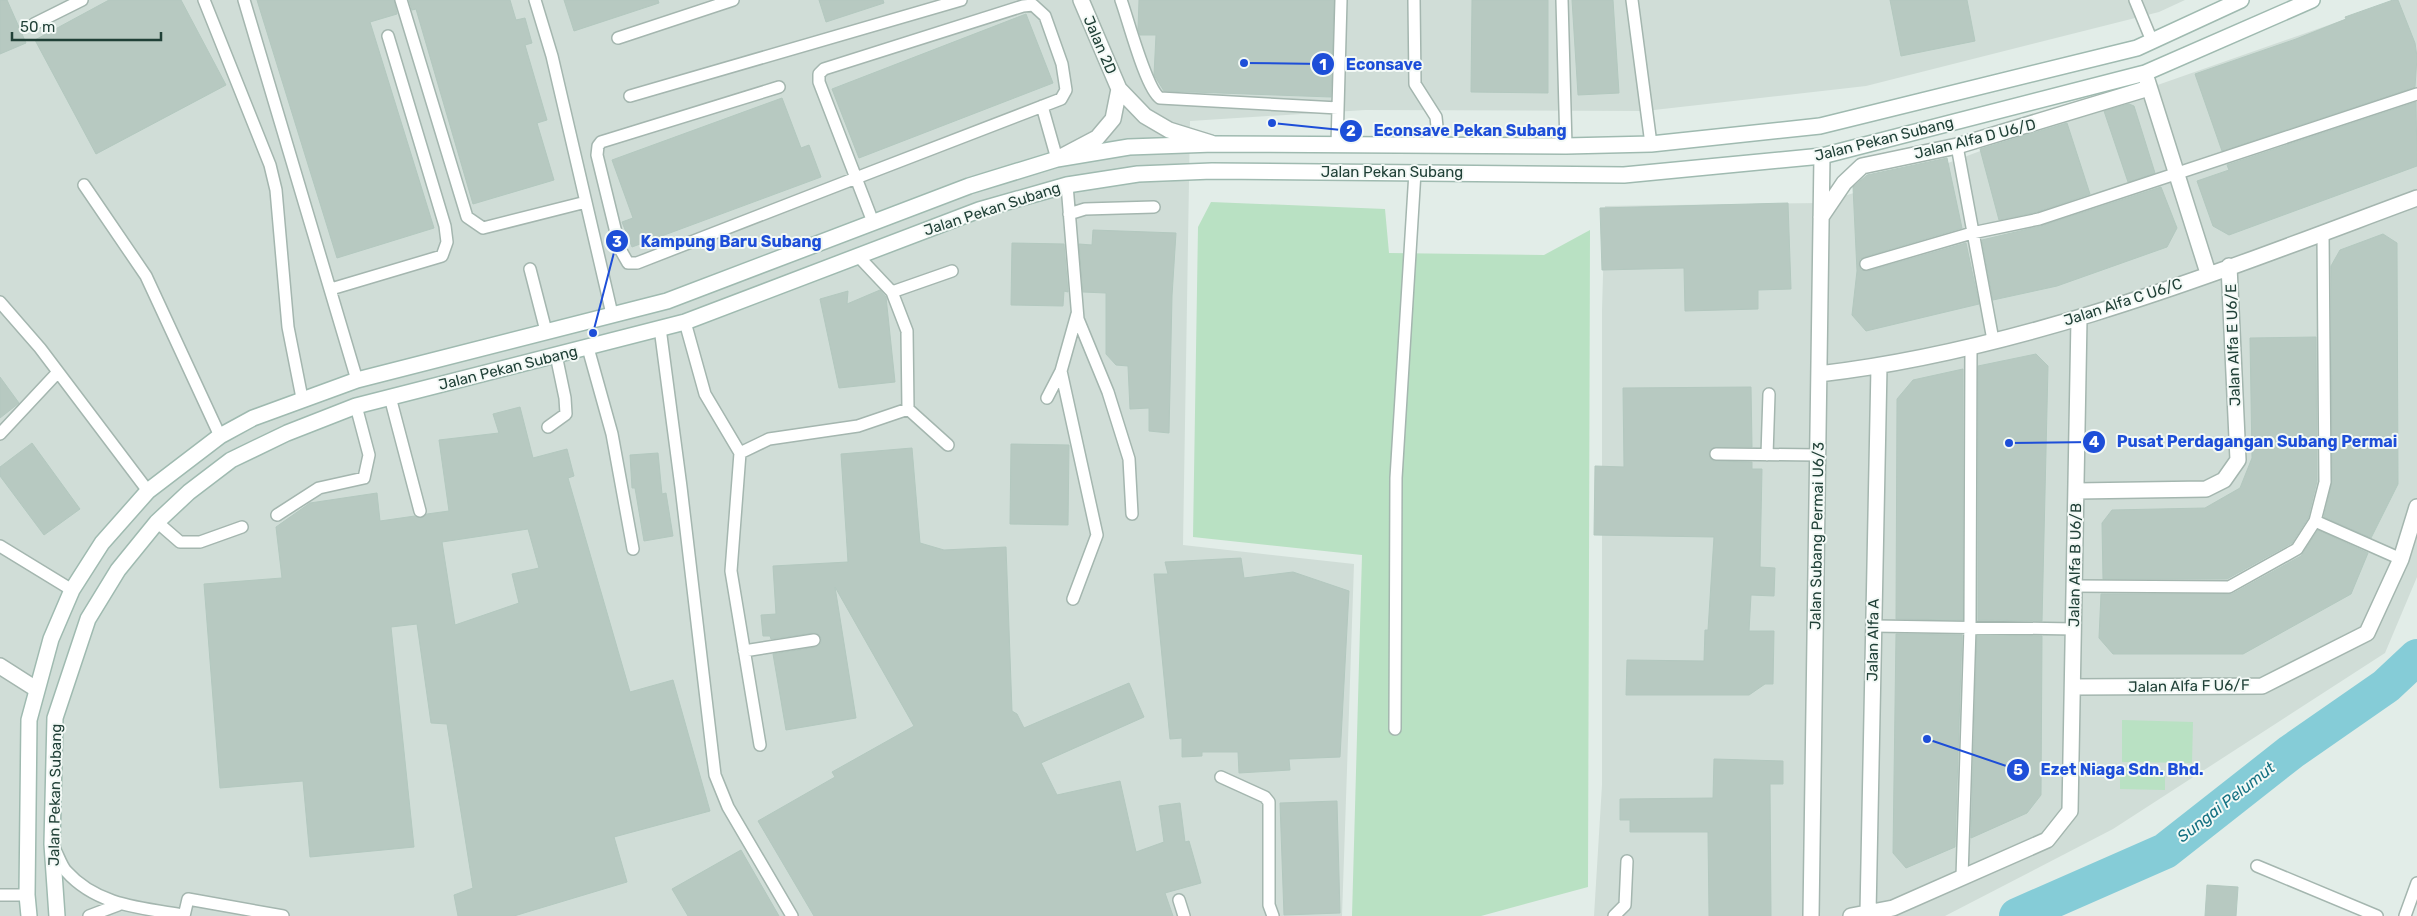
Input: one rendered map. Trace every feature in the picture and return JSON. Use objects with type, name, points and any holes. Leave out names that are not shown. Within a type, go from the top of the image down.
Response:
[{"type":"main road","name":"Jalan 2D","points":[[1082,0],[1118,89],[1145,116],[1168,130],[1214,144]]},
{"type":"main road","name":"Jalan Pekan Subang","points":[[29,916],[27,895],[29,720],[51,639],[72,590],[102,543],[148,491],[220,436],[253,418],[302,398],[358,380],[667,301],[969,186],[1057,159],[1130,147],[1214,144],[1566,146],[1651,144],[1820,126],[2137,48],[2241,0]]},
{"type":"main road","name":"Jalan Pekan Subang","points":[[57,916],[52,844],[55,718],[88,619],[118,570],[157,522],[189,492],[232,460],[287,433],[356,406],[685,322],[979,210],[1067,185],[1138,174],[1212,171],[1624,174],[1822,156],[2145,73],[2312,0]]},
{"type":"main road","points":[[2145,73],[2208,273]]},
{"type":"main road","name":"Jalan Alfa D U6/D","points":[[1821,217],[1844,183],[1862,166],[1957,146],[2149,88]]},
{"type":"main road","name":"Jalan 2D","points":[[1057,159],[1098,138],[1113,119],[1118,89]]},
{"type":"main road","name":"Jalan Subang Permai U6/3","points":[[1811,916],[1822,156]]},
{"type":"main road","name":"Jalan Alfa C U6/C","points":[[1819,374],[1879,367],[2079,319],[2417,198]]},
{"type":"main road","name":"Jalan Alfa E U6/E","points":[[2077,491],[2206,489],[2224,480],[2238,460],[2229,266]]},
{"type":"main road","name":"Jalan Alfa B U6/B","points":[[1962,878],[2047,840],[2070,811],[2079,319]]},
{"type":"main road","name":"Jalan Alfa A","points":[[1868,913],[1879,367]]},
{"type":"main road","name":"Jalan Alfa F U6/F","points":[[2073,688],[2262,686],[2367,633],[2401,559],[2417,507]]},
{"type":"main road","points":[[0,666],[36,689]]},
{"type":"main road","points":[[1851,916],[1893,908],[1962,878]]},
{"type":"lane","points":[[34,24],[82,0]]},
{"type":"lane","points":[[204,0],[270,165],[276,190],[288,327],[302,398]]},
{"type":"lane","points":[[244,0],[358,380]]},
{"type":"lane","points":[[401,0],[467,217],[472,223],[483,228],[586,202]]},
{"type":"lane","points":[[535,0],[552,56],[612,314]]},
{"type":"lane","points":[[618,38],[734,0]]},
{"type":"lane","points":[[630,96],[961,0]]},
{"type":"lane","points":[[1121,0],[1148,81],[1155,94],[1160,98],[1338,108]]},
{"type":"lane","points":[[1337,145],[1341,0]]},
{"type":"lane","points":[[1414,0],[1415,84],[1436,118],[1439,146]]},
{"type":"lane","points":[[1562,0],[1566,146]]},
{"type":"lane","points":[[1632,0],[1651,144]]},
{"type":"lane","points":[[2135,0],[2152,41]]},
{"type":"lane","points":[[779,87],[601,142],[598,146],[597,155],[620,249],[628,263],[637,264],[856,178],[1061,99],[1066,90],[1066,79],[1045,16],[1033,5],[1023,6],[824,69],[819,74],[819,82],[856,178],[873,222]]},
{"type":"lane","points":[[331,290],[442,256],[446,250],[445,226],[388,36]]},
{"type":"lane","points":[[1866,264],[1972,233],[2039,219],[2417,94]]},
{"type":"lane","points":[[1042,106],[1057,159]]},
{"type":"lane","points":[[1957,146],[1993,340]]},
{"type":"lane","points":[[1395,729],[1396,478],[1415,172]]},
{"type":"lane","points":[[84,185],[146,276],[220,436]]},
{"type":"lane","points":[[1067,185],[1078,319],[1108,392],[1129,459],[1132,514]]},
{"type":"lane","points":[[1069,214],[1085,209],[1154,207]]},
{"type":"lane","points":[[2074,586],[2229,587],[2297,549],[2315,521],[2325,482],[2324,232]]},
{"type":"lane","points":[[858,256],[892,292],[906,331],[908,409],[948,445]]},
{"type":"lane","points":[[530,269],[546,331]]},
{"type":"lane","points":[[892,292],[952,271]]},
{"type":"lane","points":[[0,302],[58,372],[148,491]]},
{"type":"lane","points":[[1046,398],[1061,371],[1078,309]]},
{"type":"lane","points":[[685,322],[705,394],[740,452],[731,571],[760,745]]},
{"type":"lane","points":[[660,328],[715,775],[728,807],[792,916]]},
{"type":"lane","points":[[1962,878],[1970,628],[1971,345]]},
{"type":"lane","points":[[588,348],[612,434],[633,549]]},
{"type":"lane","points":[[548,427],[566,414],[565,398],[556,355]]},
{"type":"lane","points":[[1061,371],[1097,535],[1073,599]]},
{"type":"lane","points":[[0,434],[58,372]]},
{"type":"lane","points":[[1767,455],[1770,394]]},
{"type":"lane","points":[[390,397],[420,511]]},
{"type":"lane","points":[[277,515],[320,488],[364,478],[369,455],[356,406]]},
{"type":"lane","points":[[740,452],[769,439],[858,426],[908,409]]},
{"type":"lane","points":[[1716,454],[1818,455]]},
{"type":"lane","points":[[2315,521],[2401,559]]},
{"type":"lane","points":[[157,522],[180,542],[200,542],[242,527]]},
{"type":"lane","points":[[0,546],[72,590]]},
{"type":"lane","points":[[1874,626],[2074,629]]},
{"type":"lane","points":[[744,651],[814,640]]},
{"type":"lane","points":[[1221,777],[1265,797],[1268,802],[1269,905],[1272,916]]},
{"type":"lane","points":[[52,844],[66,871],[85,887],[118,905],[184,915],[188,898],[283,916]]},
{"type":"lane","points":[[1614,916],[1625,905],[1627,861]]},
{"type":"lane","points":[[2257,866],[2378,916]]},
{"type":"lane","points":[[2405,916],[2417,883]]},
{"type":"lane","points":[[0,895],[27,895]]},
{"type":"lane","points":[[1179,900],[1184,916]]},
{"type":"lane","points":[[89,916],[118,905]]},
{"type":"shaded area","points":[[0,0],[2185,0],[2159,12],[1866,86],[1645,111],[1365,110],[1190,121],[1183,545],[1354,564],[1342,916],[0,916]]},
{"type":"shaded area","points":[[2400,0],[2417,0],[2417,577],[2385,653],[2113,829],[1945,916],[1594,916],[1602,785],[1602,310],[1605,206],[1821,203],[1932,169],[2149,88]]},
{"type":"green space","points":[[1211,202],[1385,209],[1389,253],[1544,255],[1590,230],[1588,887],[1481,916],[1352,916],[1362,555],[1193,537],[1198,227]]},
{"type":"green space","points":[[2122,720],[2193,722],[2192,763],[2122,762]]},
{"type":"green space","points":[[2120,768],[2165,770],[2165,790],[2120,789]]},
{"type":"building","points":[[0,0],[7,0],[26,43],[0,54]]},
{"type":"building","points":[[109,0],[181,0],[226,85],[96,154],[35,40]]},
{"type":"building","points":[[257,0],[394,0],[397,14],[370,22],[434,228],[337,258]]},
{"type":"building","points":[[409,0],[510,0],[516,20],[525,18],[532,43],[525,45],[547,120],[537,123],[554,180],[473,204],[416,9],[412,10]]},
{"type":"building","points":[[564,0],[658,0],[659,3],[574,31]]},
{"type":"building","points":[[819,0],[883,0],[884,3],[826,22]]},
{"type":"building","points":[[1139,0],[1334,0],[1331,97],[1164,91],[1154,75],[1156,35],[1140,35],[1138,29]]},
{"type":"building","points":[[1472,0],[1548,0],[1548,93],[1471,92]]},
{"type":"building","points":[[1572,0],[1613,0],[1619,93],[1578,95]]},
{"type":"building","points":[[1890,0],[1967,0],[1975,41],[1901,56]]},
{"type":"building","points":[[2393,0],[2398,0],[2415,43],[2417,57],[2415,87],[2222,151],[2195,74],[2296,39],[2346,19],[2345,17]]},
{"type":"building","points":[[1026,14],[1053,83],[859,158],[832,89]]},
{"type":"building","points":[[782,98],[801,148],[809,145],[821,177],[632,247],[622,222],[633,218],[612,160]]},
{"type":"building","points":[[2416,102],[2417,166],[2229,235],[2213,226],[2197,181],[2229,170],[2227,165]]},
{"type":"building","points":[[2129,104],[2134,106],[2155,173],[2128,182],[2104,111]]},
{"type":"building","points":[[2067,123],[2090,194],[2037,212],[1999,220],[1980,149]]},
{"type":"building","points":[[1947,158],[1962,228],[1864,257],[1860,259],[1859,266],[1861,270],[1868,271],[1966,243],[1979,304],[1866,331],[1852,315],[1857,271],[1853,187],[1867,175]]},
{"type":"building","points":[[2161,187],[2177,228],[2167,247],[2057,286],[1993,300],[1982,240],[2041,226]]},
{"type":"building","points":[[1788,203],[1791,289],[1758,290],[1758,309],[1685,311],[1684,268],[1602,270],[1600,208]]},
{"type":"building","points":[[1093,230],[1176,233],[1172,296],[1169,433],[1149,431],[1149,408],[1130,409],[1128,366],[1116,365],[1106,354],[1106,293],[1083,292],[1079,244],[1092,245]]},
{"type":"building","points":[[2383,234],[2397,243],[2398,484],[2371,538],[2324,517],[2332,482],[2331,266],[2340,250]]},
{"type":"building","points":[[1012,243],[1064,244],[1068,292],[1064,291],[1063,306],[1011,305]]},
{"type":"building","points":[[880,290],[886,297],[895,382],[839,388],[820,299],[848,291],[847,304]]},
{"type":"building","points":[[2316,337],[2317,481],[2308,518],[2292,543],[2227,579],[2103,579],[2102,523],[2112,510],[2205,508],[2240,488],[2252,458],[2250,338]]},
{"type":"building","points":[[2036,354],[2048,366],[2042,621],[1978,620],[1978,366]]},
{"type":"building","points":[[1963,369],[1963,620],[1896,619],[1897,399],[1913,380]]},
{"type":"building","points":[[0,377],[19,403],[0,418]]},
{"type":"building","points":[[1751,387],[1752,447],[1716,447],[1710,450],[1709,454],[1713,461],[1752,462],[1752,469],[1762,469],[1760,567],[1775,568],[1774,596],[1751,595],[1749,631],[1774,631],[1773,684],[1765,684],[1749,695],[1626,695],[1627,660],[1704,661],[1714,537],[1594,535],[1595,466],[1624,467],[1623,388]]},
{"type":"building","points":[[520,407],[533,458],[567,449],[574,476],[568,478],[630,692],[673,680],[710,811],[614,837],[627,882],[514,916],[458,916],[454,895],[473,888],[447,724],[431,723],[417,624],[391,627],[414,847],[310,857],[303,781],[220,788],[204,584],[282,578],[276,527],[310,503],[377,493],[380,521],[415,516],[421,518],[427,514],[449,511],[439,440],[499,433],[493,414]],"holes":[[[528,529],[539,568],[512,574],[519,603],[455,625],[442,542]]]},
{"type":"building","points":[[32,443],[80,509],[44,535],[0,476],[0,467]]},
{"type":"building","points":[[1011,444],[1069,445],[1068,525],[1010,524]]},
{"type":"building","points":[[912,448],[920,543],[944,550],[1006,547],[1012,711],[1017,714],[1024,728],[1129,683],[1144,717],[1041,763],[1057,795],[1120,781],[1136,852],[1164,842],[1159,806],[1180,803],[1185,842],[1189,841],[1201,883],[1165,893],[1173,916],[814,916],[758,821],[835,777],[832,772],[914,726],[835,587],[856,718],[786,730],[773,654],[816,647],[821,643],[821,638],[817,633],[771,639],[770,636],[763,636],[761,615],[776,614],[773,566],[848,562],[841,454]]},
{"type":"building","points":[[658,453],[662,494],[666,493],[673,536],[644,541],[635,488],[632,488],[630,455]]},
{"type":"building","points":[[2318,530],[2368,553],[2351,594],[2243,654],[2113,654],[2099,638],[2101,594],[2232,594],[2301,556]]},
{"type":"building","points":[[1241,558],[1244,578],[1293,572],[1349,591],[1340,757],[1289,759],[1290,770],[1239,773],[1238,752],[1202,752],[1202,756],[1182,757],[1182,738],[1170,739],[1154,574],[1168,574],[1165,562]]},
{"type":"building","points":[[1896,634],[1962,635],[1955,847],[1906,868],[1893,853]]},
{"type":"building","points":[[1977,635],[2042,636],[2041,795],[2027,813],[1971,838]]},
{"type":"building","points":[[1714,759],[1783,761],[1783,784],[1770,784],[1771,916],[1709,916],[1708,832],[1630,832],[1630,820],[1620,820],[1620,799],[1713,798]]},
{"type":"building","points":[[1337,801],[1340,913],[1284,915],[1280,803]]},
{"type":"building","points":[[741,850],[779,916],[688,916],[672,889]]},
{"type":"building","points":[[2207,885],[2238,887],[2236,916],[2205,916]]},
{"type":"waterway","name":"Sungai Pelumut","points":[[2017,916],[2165,851],[2291,752],[2386,686],[2417,657]]},
{"type":"place","name":"Econsave","points":[[1244,63]]},
{"type":"place","name":"Econsave Pekan Subang","points":[[1272,123]]},
{"type":"place","name":"Kampung Baru Subang","points":[[593,333]]},
{"type":"place","name":"Pusat Perdagangan Subang Permai","points":[[2009,443]]},
{"type":"place","name":"Ezet Niaga Sdn. Bhd.","points":[[1927,739]]}]
